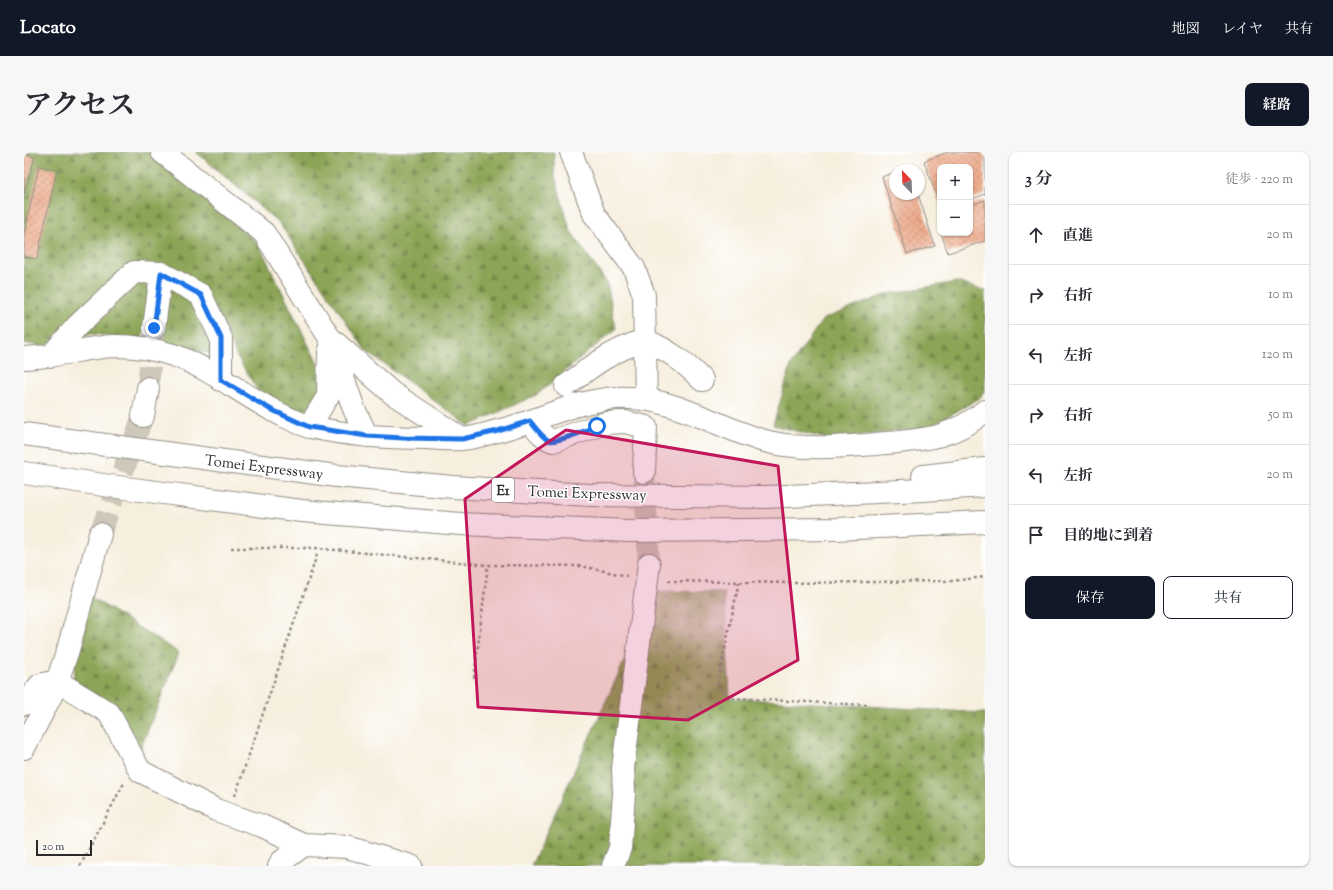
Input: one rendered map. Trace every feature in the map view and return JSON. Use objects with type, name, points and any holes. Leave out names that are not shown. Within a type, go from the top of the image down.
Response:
[{"type":"main road","points":[[162,152],[264,233],[329,337],[354,408],[367,436]]},
{"type":"main road","points":[[571,152],[594,214],[634,268],[644,295],[646,399]]},
{"type":"main road","points":[[51,356],[77,326],[134,272],[161,273],[201,295],[221,338],[221,380]]},
{"type":"main road","points":[[154,328],[161,273]]},
{"type":"main road","points":[[309,427],[328,396],[329,337]]},
{"type":"main road","points":[[329,337],[392,393],[462,439]]},
{"type":"main road","points":[[566,386],[617,350],[645,340],[678,357],[702,380]]},
{"type":"main road","points":[[24,358],[51,356],[114,346],[131,347],[174,356],[200,367],[270,409],[309,427],[367,436],[462,439],[498,431],[565,408],[589,402],[620,398],[646,399],[689,411],[736,432],[764,441],[804,446],[853,446],[926,438],[943,434],[964,425],[985,411]]},
{"type":"main road","points":[[143,416],[148,388]]},
{"type":"main road","points":[[530,421],[548,440],[553,441],[606,423],[625,422],[646,427],[644,472]]},
{"type":"main road","name":"Tomei Expressway","points":[[24,434],[337,476],[453,487],[591,495],[765,497],[985,486]]},
{"type":"main road","points":[[765,497],[847,485],[985,469]]},
{"type":"main road","points":[[24,473],[110,486],[302,511],[461,524],[638,531],[836,529],[985,522]]},
{"type":"main road","points":[[948,524],[985,525]]},
{"type":"main road","points":[[24,748],[53,692],[68,653],[100,534]]},
{"type":"main road","points":[[613,866],[620,848],[624,794],[623,768],[648,572]]},
{"type":"main road","points":[[24,704],[40,685],[57,681],[109,713],[140,771],[216,810],[262,826],[304,845],[347,847],[411,866]]},
{"type":"main road","points":[[279,866],[281,862],[304,845]]},
{"type":"path","points":[[231,548],[315,548],[488,565],[581,566],[739,582],[792,584],[951,581],[985,577]]},
{"type":"path","points":[[228,815],[318,552]]},
{"type":"path","points":[[474,678],[488,565]]},
{"type":"path","points":[[739,582],[717,686],[730,698],[867,705]]},
{"type":"path","points":[[80,866],[135,761]]},
{"type":"highlighted area","points":[[566,430],[778,466],[798,660],[688,720],[478,707],[465,499]]},
{"type":"green space","points":[[24,152],[148,152],[258,243],[318,364],[321,394],[304,415],[258,391],[237,357],[217,311],[134,272],[45,347],[24,343]]},
{"type":"green space","points":[[196,152],[554,152],[554,172],[570,230],[607,283],[616,329],[538,394],[469,426],[366,351],[279,223]]},
{"type":"green space","points":[[135,275],[155,281],[148,343],[95,334],[77,335]]},
{"type":"green space","points":[[161,282],[182,289],[217,332],[216,355],[178,346],[158,345]]},
{"type":"green space","points":[[957,282],[985,291],[985,390],[980,398],[929,427],[831,440],[773,425],[791,365],[823,319],[887,294]]},
{"type":"green space","points":[[656,591],[724,592],[730,698],[985,713],[985,866],[531,866]]},
{"type":"green space","points":[[86,594],[179,653],[140,750],[73,680]]},
{"type":"building","points":[[948,152],[985,152],[985,194],[973,199],[973,164],[937,164],[937,197],[924,161]]},
{"type":"building","points":[[24,154],[35,157],[24,194]]},
{"type":"building","points":[[39,166],[57,170],[37,259],[24,257],[24,234]]},
{"type":"building","points":[[889,174],[889,199],[882,177]]},
{"type":"building","points":[[889,200],[920,200],[935,246],[907,254]]},
{"type":"building","points":[[985,200],[985,241],[948,253],[942,236],[973,236],[973,204]]},
{"type":"tunnel","points":[[148,388],[153,332]]},
{"type":"tunnel","points":[[100,534],[143,416]]},
{"type":"tunnel","points":[[644,472],[649,564]]},
{"type":"route","points":[[154,328],[161,273],[201,295],[221,338],[221,380],[270,409],[309,427],[367,436],[462,439],[514,427],[530,421],[548,440],[553,441],[597,426]]}]
